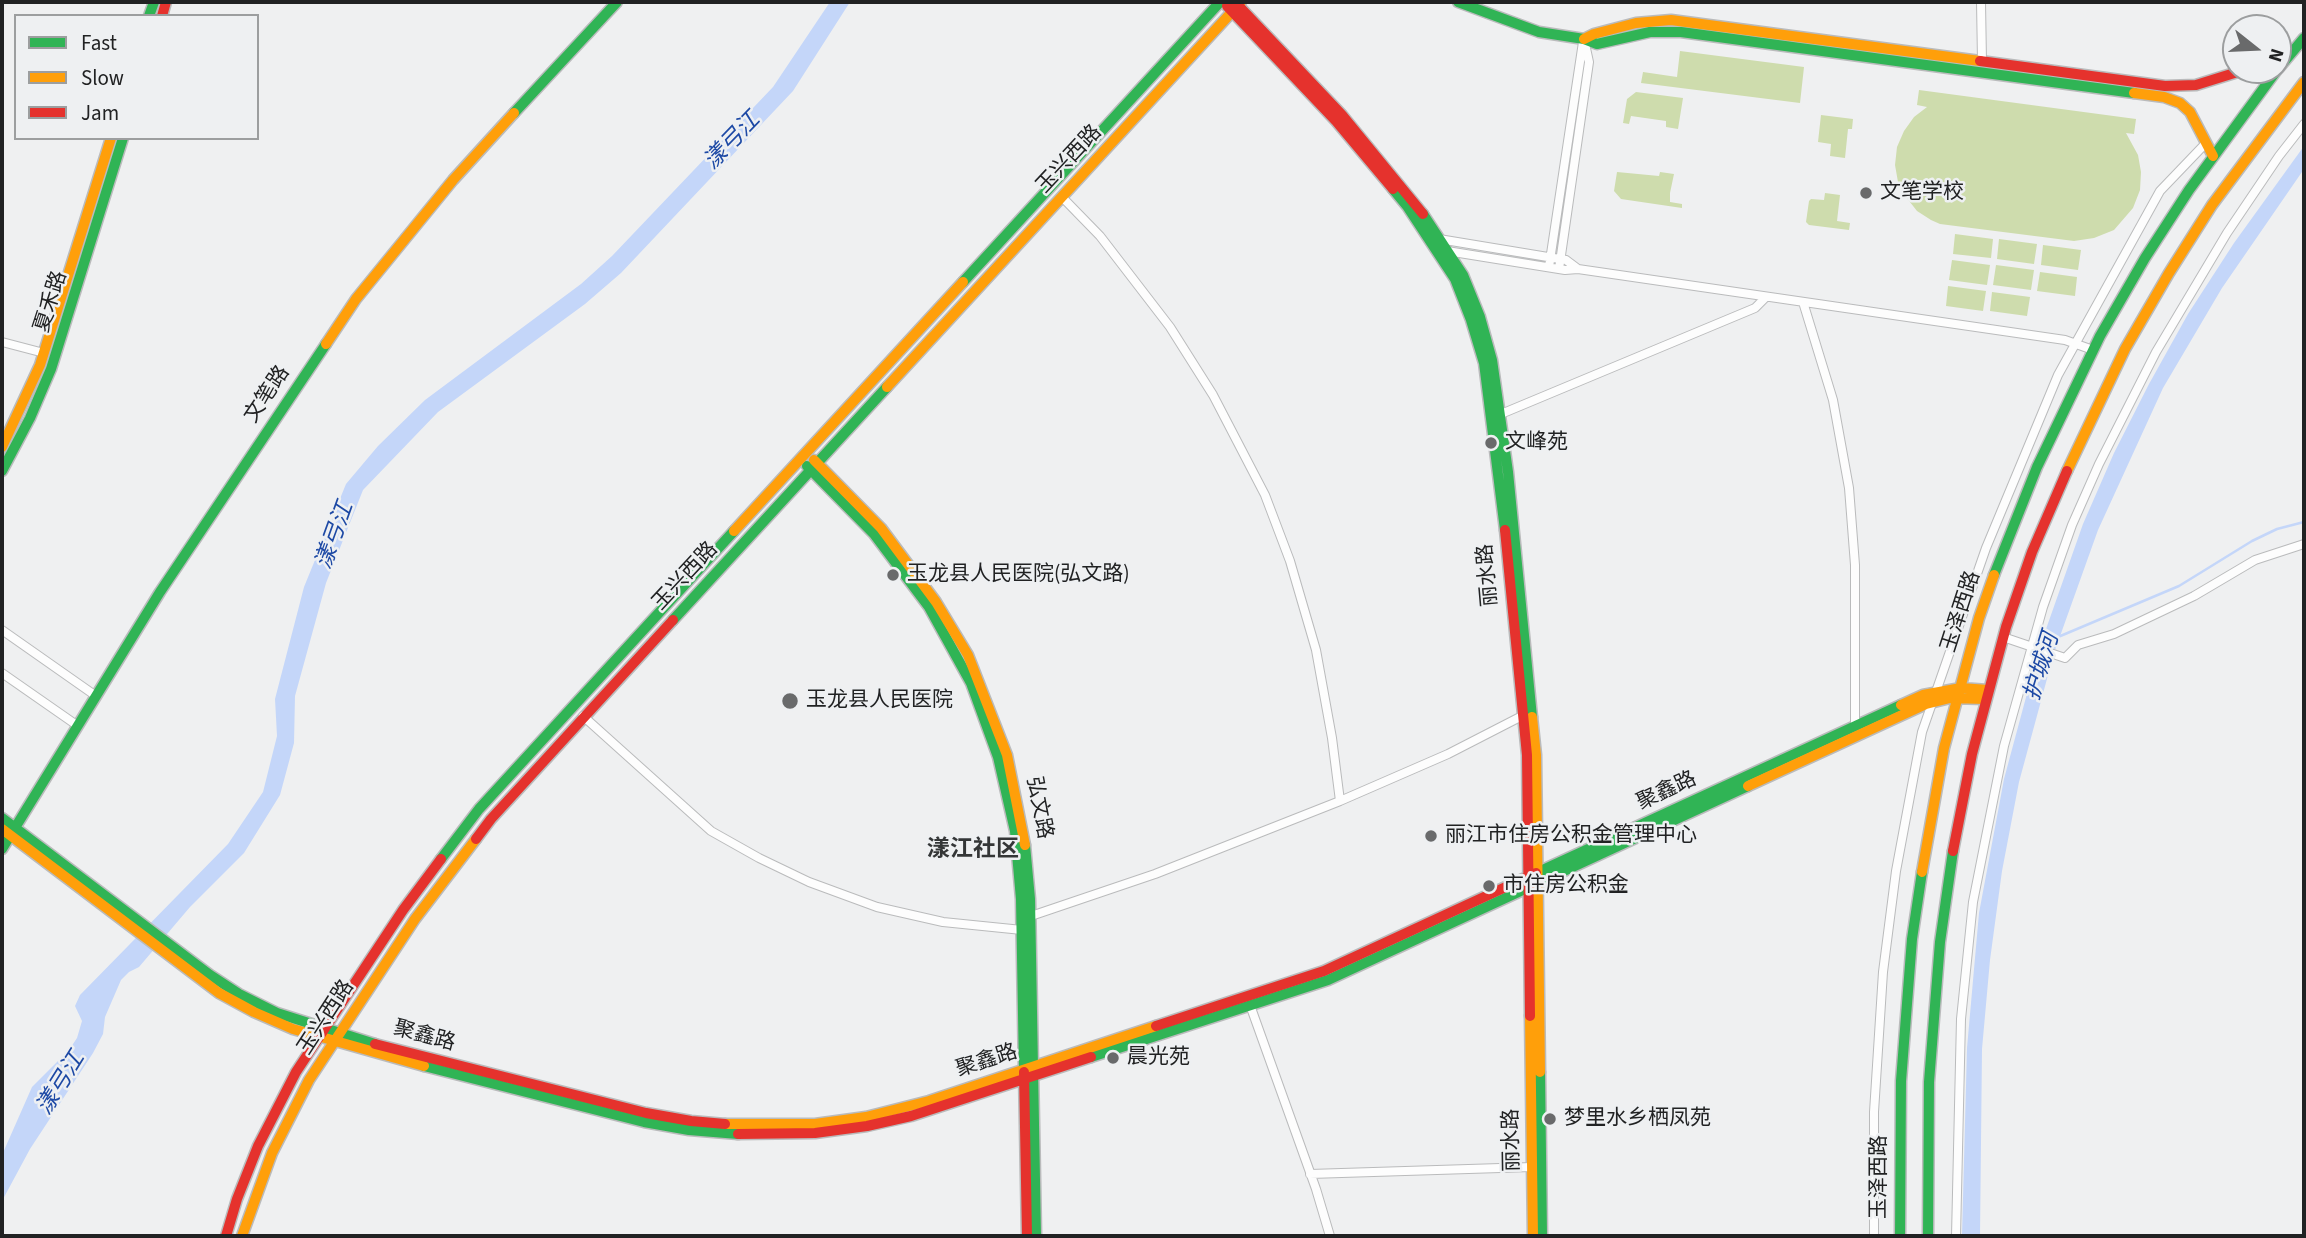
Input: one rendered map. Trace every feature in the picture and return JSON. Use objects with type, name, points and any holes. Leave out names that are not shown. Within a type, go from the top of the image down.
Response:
[{"type":"main road","name":"文笔路","points":[[2,849],[9,831],[78,726],[160,592],[356,299],[453,180],[617,2]]},
{"type":"main road","name":"丽水路","points":[[1222,2],[1237,5],[1306,75],[1379,156],[1414,200],[1455,279],[1478,341],[1488,384],[1499,472],[1527,755],[1534,881],[1542,1236]]},
{"type":"main road","name":"玉兴西路","points":[[226,1236],[244,1181],[270,1121],[321,1033],[403,910],[479,809],[1222,2]]},
{"type":"main road","points":[[1458,2],[1539,32],[1584,39],[1597,44],[1650,32],[1681,32],[2164,97],[2180,103],[2190,112],[2213,156]]},
{"type":"main road","name":"丽水路","points":[[1237,5],[1299,81],[1372,162],[1429,238],[1449,251],[1463,275],[1480,317],[1492,360],[1501,414],[1536,754],[1533,1236]]},
{"type":"main road","name":"玉兴西路","points":[[242,1236],[261,1178],[283,1128],[337,1037],[415,919],[465,851],[517,787],[1237,5]]},
{"type":"main road","points":[[1584,39],[1636,23],[1671,20],[2165,86],[2196,85],[2222,77]]},
{"type":"main road","points":[[1928,1236],[1929,1082],[1940,942],[1963,797],[2003,637],[2047,515],[2087,424],[2125,349],[2205,217],[2304,82]]},
{"type":"main road","name":"玉泽西路","points":[[1900,1236],[1900,1104],[1910,963],[1929,828],[1958,693],[1979,618],[2011,529],[2057,423],[2093,350],[2144,258],[2213,156],[2267,84]]},
{"type":"main road","name":"夏禾路","points":[[2,446],[44,353],[110,140]]},
{"type":"main road","name":"夏禾路","points":[[2,471],[30,418],[51,369],[123,140]]},
{"type":"main road","name":"弘文路","points":[[803,456],[861,505],[901,552],[936,602],[968,655],[994,717],[1014,780],[1027,853],[1031,916],[1027,1236]]},
{"type":"main road","name":"弘文路","points":[[814,466],[912,582],[945,633],[971,683],[998,757],[1011,808],[1020,876],[1036,1236]]},
{"type":"main road","name":"聚鑫路","points":[[1029,1073],[1324,971],[1534,881],[1934,697],[1958,693],[1987,695]]},
{"type":"main road","name":"聚鑫路","points":[[2,818],[9,831],[235,1002],[273,1021],[646,1113],[691,1121],[738,1125],[815,1125],[866,1118],[1029,1073],[1328,980],[1855,726],[1923,695],[1934,697]]},
{"type":"street","points":[[1981,2],[1982,61]]},
{"type":"street","points":[[1549,267],[1584,39]]},
{"type":"street","points":[[1559,269],[1589,62],[1584,39]]},
{"type":"street","points":[[1956,1236],[1961,1019],[1967,941],[1993,793],[2032,647],[2072,525],[2134,393],[2178,312],[2227,233],[2304,124]]},
{"type":"street","points":[[1874,1236],[1874,1112],[1883,972],[1896,871],[1922,732],[2011,482],[2058,375],[2160,191],[2206,143]]},
{"type":"street","points":[[1062,197],[1100,236],[1170,327],[1213,395],[1265,495],[1290,561],[1313,641],[1332,738],[1340,801]]},
{"type":"street","points":[[1439,244],[1550,257],[1566,260],[1578,269]]},
{"type":"street","points":[[1449,251],[2076,342],[2093,350]]},
{"type":"street","points":[[1501,414],[1755,308],[1766,297]]},
{"type":"street","points":[[1803,302],[1833,400],[1849,488],[1855,565],[1855,726]]},
{"type":"street","points":[[2,342],[44,353]]},
{"type":"street","points":[[2003,637],[2065,658],[2078,645],[2114,634],[2183,602],[2255,560],[2304,544]]},
{"type":"street","points":[[2,630],[96,695]]},
{"type":"street","points":[[2,673],[78,726]]},
{"type":"street","points":[[583,716],[711,831],[759,858],[834,892],[888,910],[943,922],[1022,930]]},
{"type":"street","points":[[1031,916],[1155,874],[1340,801],[1448,754],[1522,716]]},
{"type":"street","points":[[1250,1005],[1330,1236]]},
{"type":"street","points":[[1310,1174],[1532,1167]]},
{"type":"green space","points":[[1680,51],[1804,67],[1800,103],[1641,83],[1643,72],[1677,77]]},
{"type":"green space","points":[[1919,90],[2136,119],[2134,134],[2126,133],[2138,155],[2141,172],[2140,190],[2133,208],[2114,230],[2094,238],[2074,241],[1940,224],[1931,220],[1917,211],[1906,197],[1898,182],[1895,165],[1897,147],[1904,131],[1914,117],[1927,107],[1917,105]]},
{"type":"green space","points":[[1636,92],[1683,98],[1678,129],[1666,127],[1666,121],[1631,116],[1629,124],[1623,123],[1627,99]]},
{"type":"green space","points":[[1821,115],[1853,119],[1852,129],[1848,129],[1845,158],[1830,156],[1831,144],[1818,142]]},
{"type":"green space","points":[[1617,172],[1659,176],[1660,172],[1674,174],[1670,202],[1682,204],[1682,208],[1621,199],[1614,191]]},
{"type":"green space","points":[[1825,193],[1840,195],[1837,221],[1850,223],[1849,230],[1809,225],[1806,222],[1809,201],[1824,200]]},
{"type":"green space","points":[[1955,234],[1993,239],[1991,258],[1953,254]]},
{"type":"green space","points":[[1999,239],[2037,244],[2034,264],[1997,259]]},
{"type":"green space","points":[[2043,245],[2081,250],[2078,270],[2041,265]]},
{"type":"green space","points":[[1952,260],[1990,265],[1987,285],[1949,280]]},
{"type":"green space","points":[[1996,265],[2034,270],[2031,290],[1993,285]]},
{"type":"green space","points":[[2040,272],[2077,277],[2075,296],[2037,291]]},
{"type":"green space","points":[[1948,286],[1986,291],[1983,311],[1946,306]]},
{"type":"green space","points":[[1992,292],[2030,297],[2027,316],[1990,311]]},
{"type":"water","name":"漾弓江","points":[[830,2],[850,2],[793,91],[621,273],[585,304],[438,412],[363,490],[326,583],[295,696],[294,743],[280,795],[244,853],[190,907],[139,967],[121,980],[105,1017],[103,1034],[93,1053],[30,1149],[2,1201],[2,1155],[32,1087],[69,1050],[77,1038],[82,1021],[75,1006],[80,995],[228,844],[263,792],[277,736],[275,699],[304,587],[346,484],[378,446],[425,400],[581,284],[612,256],[773,87]]},
{"type":"water","name":"护城河","points":[[2304,146],[2304,169],[2222,288],[2163,388],[2098,530],[2054,653],[2019,782],[2002,871],[1990,960],[1982,1049],[1980,1236],[1962,1236],[1967,1048],[1979,913],[2004,779],[2039,649],[2083,524],[2114,453],[2149,384],[2188,314],[2234,243]]},
{"type":"waterway","name":"护城河","points":[[2058,637],[2179,586],[2252,541],[2277,529],[2304,522]]},
{"type":"traffic: fast","points":[[150,14],[154,2]]},
{"type":"traffic: fast","points":[[514,113],[617,2]]},
{"type":"traffic: fast","points":[[963,282],[1220,2]]},
{"type":"traffic: fast","points":[[1458,2],[1539,32],[1584,39],[1597,44],[1650,32],[1681,32],[2134,93]]},
{"type":"traffic: fast","points":[[2292,52],[2304,38]]},
{"type":"traffic: fast","points":[[1994,575],[2037,467],[2100,336],[2145,258],[2189,190],[2267,84]]},
{"type":"traffic: fast","points":[[2,471],[30,418],[51,369],[122,140]]},
{"type":"traffic: fast","points":[[1393,189],[1455,279],[1471,320],[1484,363],[1505,530]]},
{"type":"traffic: fast","points":[[1423,214],[1463,275],[1480,317],[1492,360],[1508,472],[1532,717]]},
{"type":"traffic: fast","points":[[2,849],[160,592],[326,344]]},
{"type":"traffic: fast","points":[[673,620],[887,387]]},
{"type":"traffic: fast","points":[[807,466],[874,534],[929,607],[971,683],[998,757],[1015,831],[1021,899],[1024,1072]]},
{"type":"traffic: fast","points":[[441,859],[479,809],[734,531]]},
{"type":"traffic: fast","points":[[1536,873],[1901,705]]},
{"type":"traffic: fast","points":[[1091,1057],[1328,980],[1748,786]]},
{"type":"traffic: fast","points":[[2,818],[239,994],[277,1013],[375,1044]]},
{"type":"traffic: fast","points":[[1025,845],[1030,899],[1036,1236]]},
{"type":"traffic: fast","points":[[1928,1236],[1929,1082],[1940,942],[1953,851]]},
{"type":"traffic: fast","points":[[1900,1236],[1901,1081],[1912,939],[1922,872]]},
{"type":"traffic: fast","points":[[424,1066],[644,1122],[689,1130],[738,1134]]},
{"type":"traffic: fast","points":[[1540,1072],[1542,1236]]},
{"type":"traffic: slow","points":[[887,387],[1241,2]]},
{"type":"traffic: slow","points":[[1584,39],[1636,23],[1671,20],[1980,61]]},
{"type":"traffic: slow","points":[[2067,471],[2125,349],[2169,273],[2212,205],[2304,82]]},
{"type":"traffic: slow","points":[[2134,93],[2164,97],[2180,103],[2190,112],[2213,156]]},
{"type":"traffic: slow","points":[[326,344],[356,299],[453,180],[514,113]]},
{"type":"traffic: slow","points":[[2,447],[40,365],[110,140]]},
{"type":"traffic: slow","points":[[734,531],[963,282]]},
{"type":"traffic: slow","points":[[814,460],[881,528],[936,602],[968,655],[1007,755],[1025,845]]},
{"type":"traffic: slow","points":[[1922,872],[1944,748],[1979,618],[1994,575]]},
{"type":"traffic: slow","points":[[1901,705],[1923,695],[1961,688],[1988,690]]},
{"type":"traffic: slow","points":[[1748,786],[1926,704],[1950,698],[1985,699]]},
{"type":"traffic: slow","points":[[1532,717],[1536,755],[1540,1072]]},
{"type":"traffic: slow","points":[[2,829],[219,993],[293,1029],[424,1066]]},
{"type":"traffic: slow","points":[[242,1236],[272,1153],[309,1080],[415,919],[476,839]]},
{"type":"traffic: slow","points":[[1530,1016],[1533,1236]]},
{"type":"traffic: slow","points":[[725,1124],[815,1124],[866,1117],[929,1101],[1156,1026]]},
{"type":"traffic: jam","points":[[163,14],[166,2]]},
{"type":"traffic: jam","points":[[1235,2],[1342,115],[1423,214]]},
{"type":"traffic: jam","points":[[1227,6],[1336,121],[1393,189]]},
{"type":"traffic: jam","points":[[1980,61],[2165,86],[2196,85],[2222,77]]},
{"type":"traffic: jam","points":[[1953,851],[1972,754],[2006,627],[2032,552],[2067,471]]},
{"type":"traffic: jam","points":[[1505,530],[1527,755],[1530,1016]]},
{"type":"traffic: jam","points":[[476,839],[491,819],[673,620]]},
{"type":"traffic: jam","points":[[226,1236],[258,1146],[296,1072],[403,910],[441,859]]},
{"type":"traffic: jam","points":[[1156,1026],[1324,971],[1536,873]]},
{"type":"traffic: jam","points":[[375,1044],[646,1113],[725,1124]]},
{"type":"traffic: jam","points":[[738,1134],[815,1133],[867,1126],[911,1116],[1091,1057]]},
{"type":"traffic: jam","points":[[1024,1072],[1027,1236]]},
{"type":"place","name":"文笔学校","points":[[1866,193]]},
{"type":"place","name":"文峰苑","points":[[1491,443]]},
{"type":"place","name":"玉龙县人民医院(弘文路)","points":[[893,575]]},
{"type":"place","name":"玉龙县人民医院","points":[[790,701]]},
{"type":"place","name":"丽江市住房公积金管理中心","points":[[1431,836]]},
{"type":"place","name":"市住房公积金","points":[[1489,886]]},
{"type":"place","name":"晨光苑","points":[[1113,1058]]},
{"type":"place","name":"梦里水乡栖凤苑","points":[[1550,1119]]},
{"type":"district","name":"漾江社区","points":[[973,851]]}]
